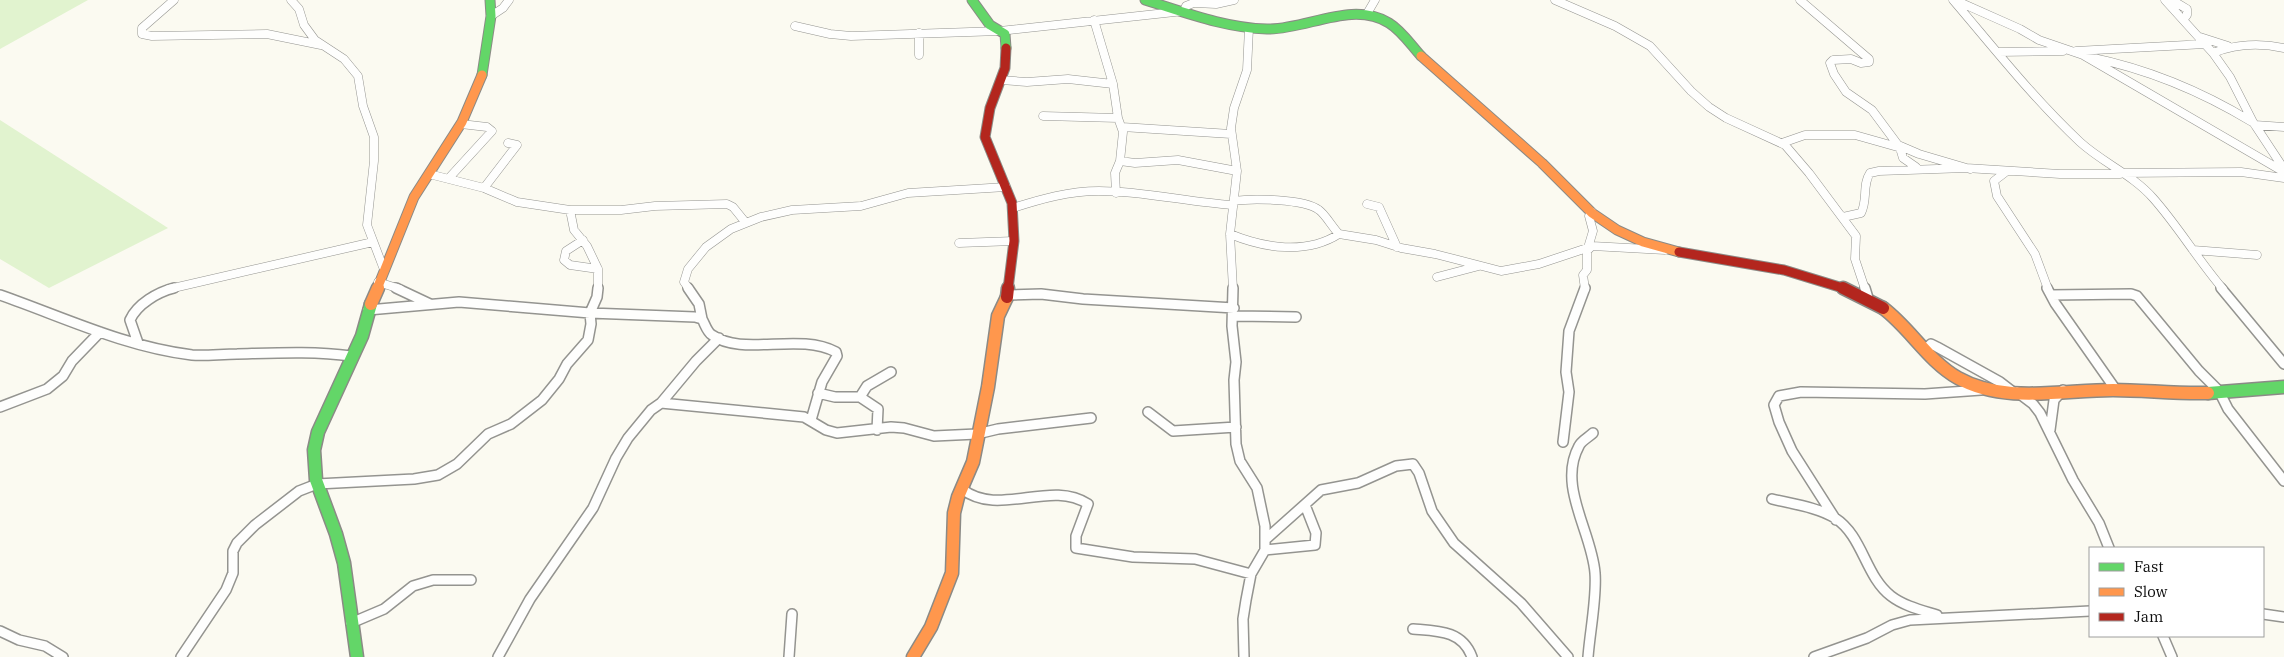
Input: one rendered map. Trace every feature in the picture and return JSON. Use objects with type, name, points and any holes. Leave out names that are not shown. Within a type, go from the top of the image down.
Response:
[{"type":"street","points":[[174,0],[142,28],[142,34],[152,36],[267,34],[324,45]]},
{"type":"street","points":[[291,0],[299,9],[304,24],[315,40],[355,70],[358,76],[363,106],[374,137],[374,161],[370,177],[367,225],[383,267]]},
{"type":"street","points":[[357,657],[351,623],[348,586],[341,549],[316,484],[312,464],[314,449],[318,432],[340,387],[351,356],[362,336],[368,310],[383,267],[405,216],[461,124],[482,76],[491,16],[490,0]]},
{"type":"street","points":[[491,16],[503,8],[509,0]]},
{"type":"street","points":[[913,657],[932,627],[952,573],[954,513],[973,462],[986,396],[998,316],[1008,295],[1014,241],[1013,208],[988,147],[986,136],[990,108],[1001,80],[1007,52],[1006,36],[984,18],[972,0]]},
{"type":"street","points":[[1145,0],[1188,7],[1249,28],[1267,30],[1292,28],[1348,12],[1368,12],[1391,24],[1421,57],[1542,164],[1592,212],[1635,238],[1666,250]]},
{"type":"street","points":[[1188,7],[1201,0]]},
{"type":"street","points":[[795,26],[830,34],[851,36],[1000,31],[1216,4],[1234,0]]},
{"type":"street","points":[[1368,12],[1376,0]]},
{"type":"street","points":[[1555,0],[1568,4],[1621,29],[1650,46],[1691,91],[1710,107],[1726,118],[1782,142],[1810,172],[1857,238],[1854,256],[1868,298]]},
{"type":"street","points":[[1800,0],[1869,59],[1869,62],[1864,64],[1850,59],[1833,60],[1830,63],[1835,76],[1846,92],[1872,110],[1891,138],[1902,148],[1903,158],[1907,163],[1921,169]]},
{"type":"street","points":[[1954,0],[2067,51],[2130,65]]},
{"type":"street","points":[[1954,0],[1998,52],[2080,142],[2153,198],[2226,294],[2284,364]]},
{"type":"street","points":[[2165,0],[2213,52],[2230,77],[2254,124],[2284,171]]},
{"type":"street","points":[[2172,0],[2187,9],[2187,15],[2183,20]]},
{"type":"street","points":[[1094,20],[1113,84],[1118,118],[1122,127],[1120,161],[1115,173],[1116,193]]},
{"type":"street","points":[[1249,28],[1247,70],[1234,108],[1231,134],[1237,172],[1230,234],[1236,362],[1234,380],[1238,458],[1256,488],[1265,526],[1265,545]]},
{"type":"street","points":[[919,55],[920,33]]},
{"type":"street","points":[[2198,36],[2236,48]]},
{"type":"street","points":[[1998,52],[2055,52],[2205,44]]},
{"type":"street","points":[[2213,52],[2220,49],[2269,44],[2284,48]]},
{"type":"street","points":[[2097,50],[2201,93],[2254,124],[2284,127]]},
{"type":"street","points":[[2055,52],[2103,67]]},
{"type":"street","points":[[2083,56],[2284,171]]},
{"type":"street","points":[[1001,80],[1027,82],[1068,79],[1113,84]]},
{"type":"street","points":[[1043,116],[1118,118]]},
{"type":"street","points":[[449,178],[492,131],[487,127],[461,124]]},
{"type":"street","points":[[1122,127],[1231,134]]},
{"type":"street","points":[[1782,142],[1805,135],[1855,135],[1970,169]]},
{"type":"street","points":[[484,188],[517,146],[508,143]]},
{"type":"street","points":[[1120,161],[1135,163],[1178,160],[1237,172]]},
{"type":"street","points":[[1842,217],[1862,213],[1865,208],[1864,183],[1870,173],[1889,170],[1970,169],[2124,175],[2255,172],[2284,178]]},
{"type":"street","points":[[2007,171],[1994,181],[1997,196],[2035,254],[2050,295],[2116,390]]},
{"type":"street","points":[[429,174],[484,188],[517,202],[570,210],[621,210],[655,206],[711,206],[727,204],[733,207],[746,223]]},
{"type":"street","points":[[811,420],[818,394],[837,356],[836,352],[831,348],[798,343],[735,342],[710,334],[702,318],[699,304],[684,282],[686,274],[708,244],[746,223],[789,211],[860,206],[902,194],[1006,187]]},
{"type":"street","points":[[1013,208],[1076,192],[1139,193],[1190,202],[1233,203],[1246,199],[1307,204],[1320,210],[1327,222],[1339,234],[1376,240],[1397,247],[1435,254],[1501,271],[1520,270],[1592,246],[1666,250],[1768,266],[1805,274],[1851,289],[1892,314],[1937,362],[1970,385],[2015,392],[2116,390],[2174,394],[2284,387]]},
{"type":"street","points":[[1367,204],[1379,207],[1397,247]]},
{"type":"street","points":[[182,657],[226,590],[234,566],[233,552],[241,538],[266,515],[299,491],[316,484],[414,479],[438,475],[448,471],[488,434],[511,424],[542,400],[557,382],[567,364],[588,340],[591,324],[590,313],[597,297],[598,269],[583,240],[574,230],[570,210]]},
{"type":"street","points":[[1563,442],[1569,392],[1566,372],[1569,331],[1585,290],[1583,275],[1587,270],[1587,249],[1593,234],[1589,216],[1592,212]]},
{"type":"street","points":[[1230,234],[1246,242],[1304,247],[1318,246],[1332,241],[1339,234]]},
{"type":"street","points":[[583,240],[566,251],[564,260],[570,265],[598,269]]},
{"type":"street","points":[[959,242],[1014,241]]},
{"type":"street","points":[[138,343],[130,320],[133,313],[165,290],[373,242]]},
{"type":"street","points":[[2193,250],[2257,255]]},
{"type":"street","points":[[1437,277],[1479,266]]},
{"type":"street","points":[[378,282],[406,291],[430,304]]},
{"type":"street","points":[[1008,295],[1040,294],[1296,317]]},
{"type":"street","points":[[2050,295],[2131,294],[2138,296],[2199,371],[2219,391],[2228,409],[2284,481]]},
{"type":"street","points":[[0,296],[59,316],[82,327],[138,343],[192,355],[319,352],[351,356]]},
{"type":"street","points":[[368,310],[408,308],[459,302],[590,313],[695,316],[702,318]]},
{"type":"street","points":[[0,407],[47,389],[63,376],[72,361],[100,332]]},
{"type":"street","points":[[498,657],[530,598],[593,508],[621,450],[651,410],[662,403],[702,354],[718,338]]},
{"type":"street","points":[[1926,349],[1931,344],[1938,347],[1980,372],[2004,382],[2033,404],[2050,430],[2073,480],[2099,523],[2109,547]]},
{"type":"street","points":[[860,397],[868,386],[891,372]]},
{"type":"street","points":[[1942,617],[1909,606],[1885,591],[1850,535],[1836,520],[1819,491],[1787,446],[1780,429],[1774,405],[1779,396],[1801,392],[1925,394],[1989,389]]},
{"type":"street","points":[[2050,430],[2054,400],[2063,390]]},
{"type":"street","points":[[818,394],[835,397],[860,397],[878,409],[877,430]]},
{"type":"street","points":[[662,403],[706,410],[766,413],[811,420],[826,430],[837,433],[891,427],[904,428],[934,436],[977,434],[1006,428],[1091,418]]},
{"type":"street","points":[[1148,412],[1173,431],[1236,427]]},
{"type":"street","points":[[1588,657],[1595,574],[1589,540],[1575,502],[1572,471],[1580,445],[1593,433]]},
{"type":"street","points":[[1244,657],[1243,620],[1251,574],[1265,545],[1321,490],[1358,483],[1396,466],[1413,464],[1420,475],[1428,502],[1447,534],[1473,562],[1511,593],[1555,640],[1568,657]]},
{"type":"street","points":[[962,489],[978,499],[1006,500],[1040,496],[1071,497],[1085,500],[1088,504],[1088,510],[1076,532],[1075,540],[1076,548],[1080,550],[1098,550],[1133,557],[1195,559],[1251,574]]},
{"type":"street","points":[[1772,500],[1818,512],[1836,520]]},
{"type":"street","points":[[1265,545],[1315,545],[1316,533],[1305,505]]},
{"type":"street","points":[[351,623],[384,609],[413,586],[433,580],[471,580]]},
{"type":"street","points":[[1814,657],[1867,638],[1892,625],[1910,620],[2089,611]]},
{"type":"street","points":[[789,657],[792,614]]},
{"type":"street","points":[[2264,614],[2284,617]]},
{"type":"street","points":[[1413,630],[1458,636],[1470,647],[1472,657]]},
{"type":"street","points":[[0,631],[19,640],[45,646],[63,657]]},
{"type":"street","points":[[2162,637],[2172,657]]},
{"type":"green space","points":[[0,0],[88,0],[0,49]]},
{"type":"green space","points":[[0,120],[168,228],[49,288],[0,259]]},
{"type":"traffic: fast","points":[[482,75],[491,16],[490,0]]},
{"type":"traffic: fast","points":[[972,0],[990,25],[1005,34],[1006,48]]},
{"type":"traffic: fast","points":[[1145,0],[1205,19],[1251,28],[1267,29],[1298,26],[1345,15],[1375,17],[1389,23],[1421,56]]},
{"type":"traffic: fast","points":[[357,657],[344,563],[336,534],[316,480],[314,450],[318,432],[362,336],[371,304]]},
{"type":"traffic: fast","points":[[2208,393],[2284,387]]},
{"type":"traffic: slow","points":[[1421,56],[1542,163],[1592,213],[1617,230],[1643,242],[1679,252]]},
{"type":"traffic: slow","points":[[371,304],[414,197],[462,122],[482,75]]},
{"type":"traffic: slow","points":[[913,657],[931,627],[952,573],[954,513],[958,497],[973,462],[988,387],[998,316],[1007,297]]},
{"type":"traffic: slow","points":[[1883,308],[1903,324],[1947,371],[1974,386],[2012,393],[2112,390],[2208,393]]},
{"type":"traffic: jam","points":[[1006,48],[1005,68],[990,108],[985,137],[1012,203],[1014,241],[1007,297]]},
{"type":"traffic: jam","points":[[1679,252],[1810,276],[1835,284],[1883,308]]}]
